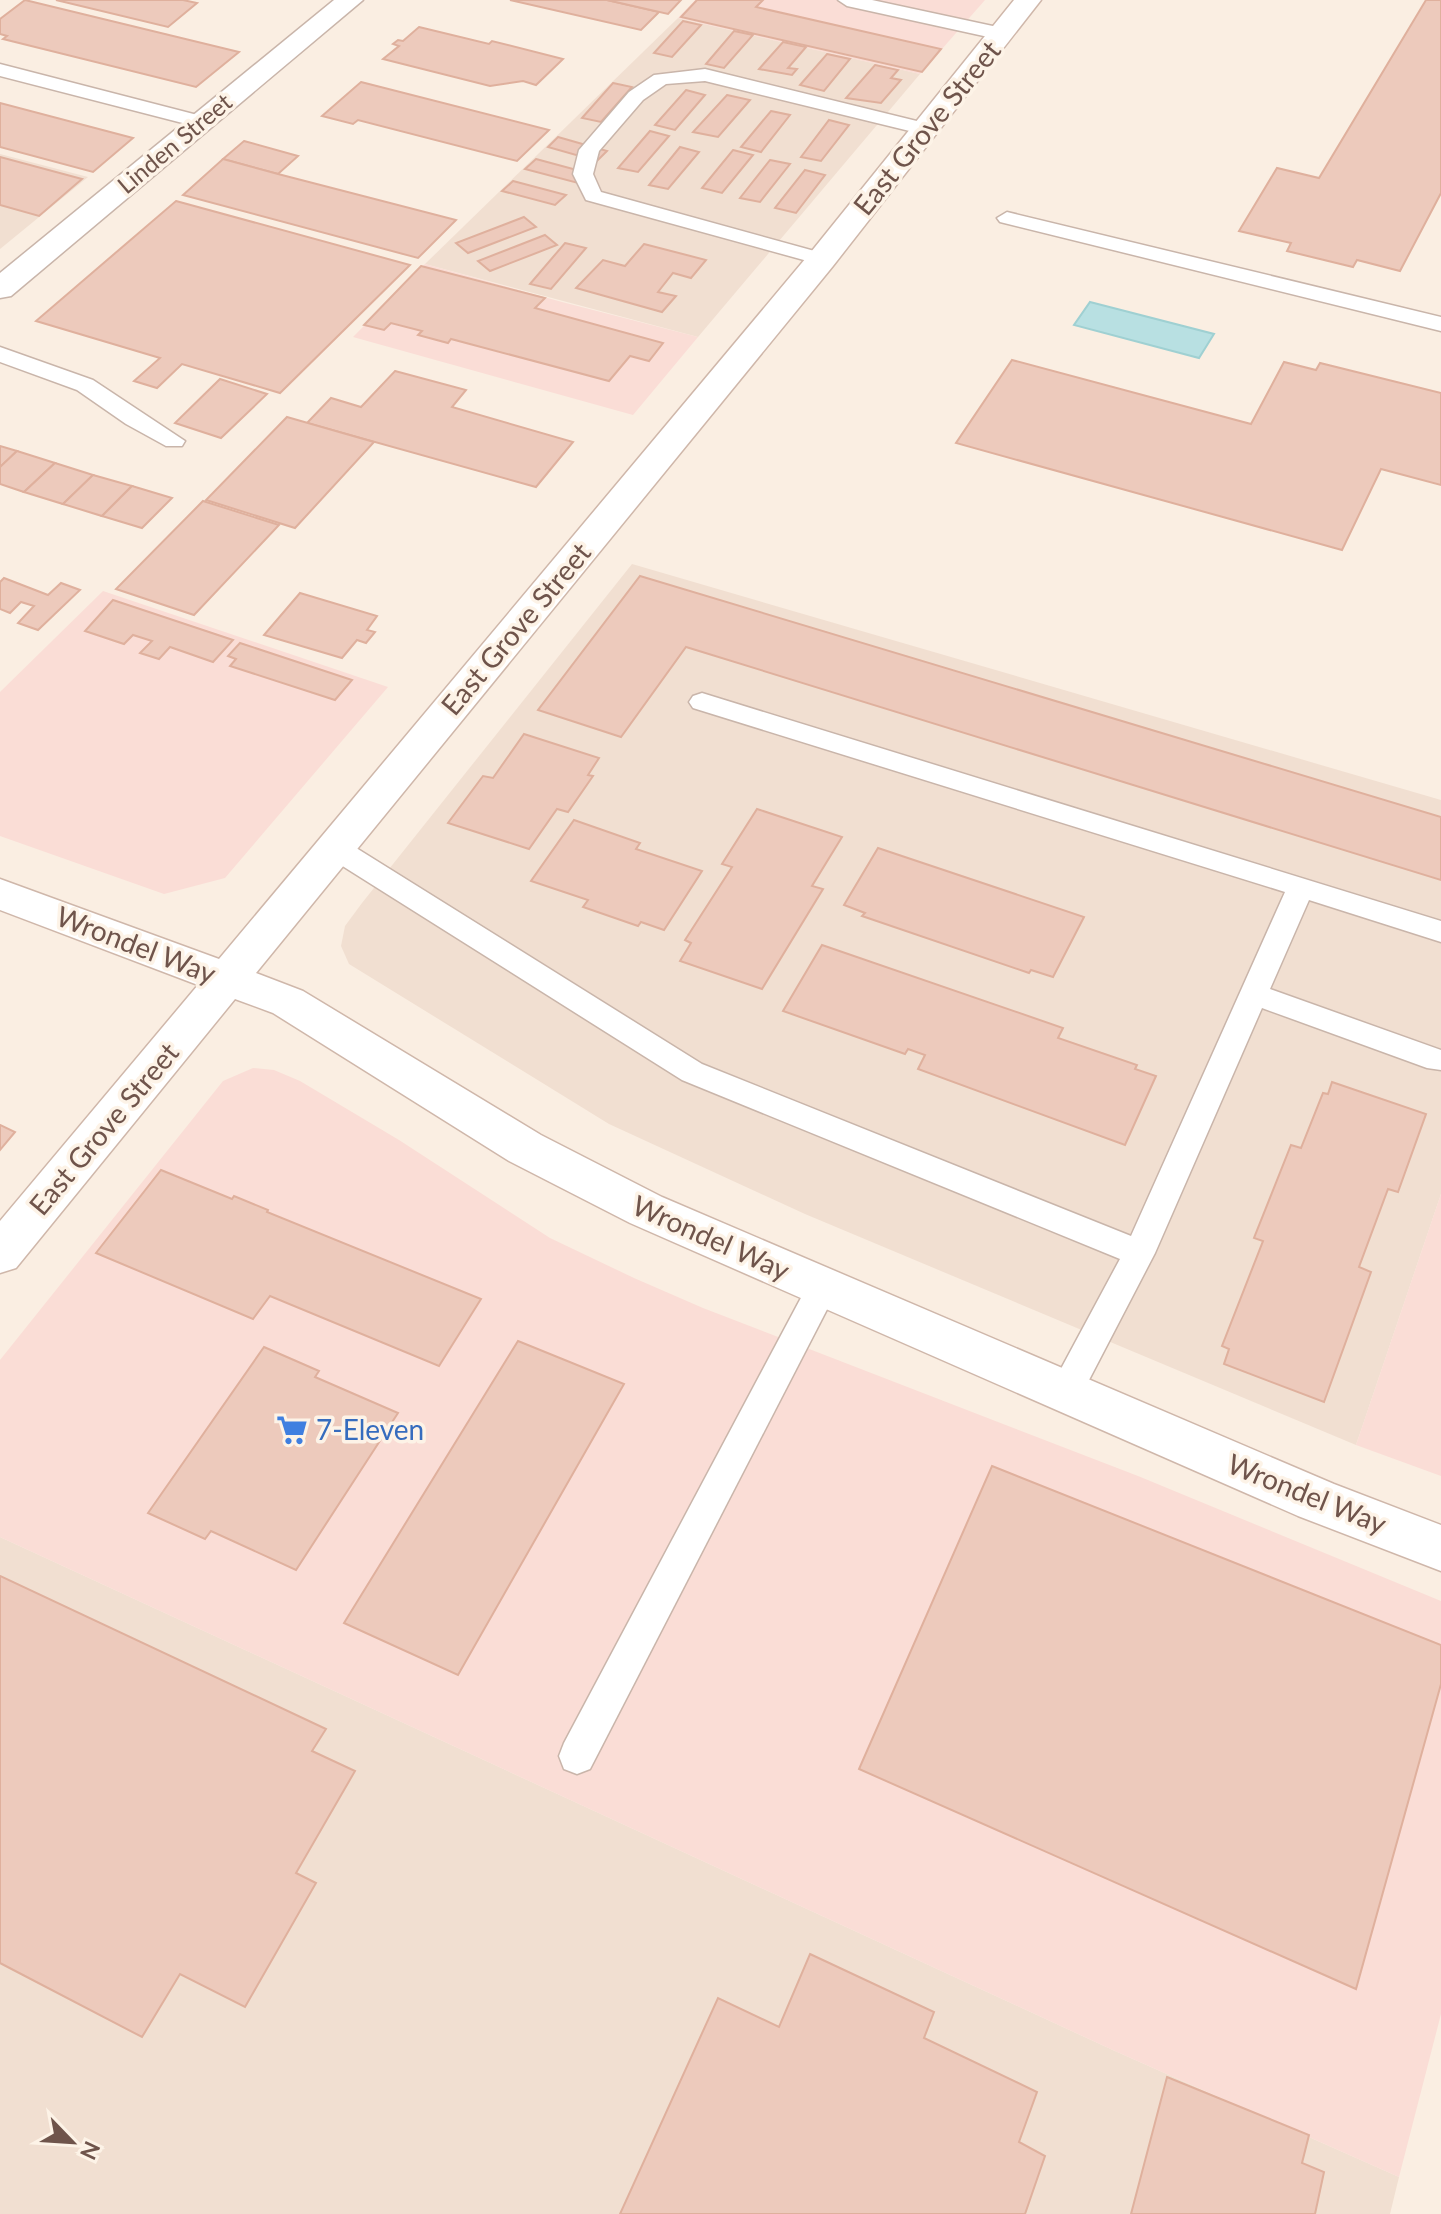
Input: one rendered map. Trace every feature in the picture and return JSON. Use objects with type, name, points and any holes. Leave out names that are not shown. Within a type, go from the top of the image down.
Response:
[{"type":"street","name":"Linden Street","points":[[0,289],[350,0]]},
{"type":"street","name":"East Grove Street","points":[[0,1254],[822,259],[1028,0]]},
{"type":"street","name":"Wrondel Way","points":[[0,894],[288,1002],[539,1155],[646,1210],[1316,1500],[1441,1548]]},
{"type":"lane","points":[[847,0],[1002,34]]},
{"type":"lane","points":[[0,70],[202,122]]},
{"type":"lane","points":[[822,259],[593,196],[583,174],[589,150],[636,96],[661,79],[705,75],[926,129]]},
{"type":"lane","points":[[1007,218],[1441,324]]},
{"type":"lane","points":[[0,354],[85,385],[134,419],[174,441]]},
{"type":"lane","points":[[702,702],[1441,932]]},
{"type":"lane","points":[[335,848],[692,1072],[1139,1253]]},
{"type":"lane","points":[[1065,1393],[1139,1253],[1301,887]]},
{"type":"lane","points":[[1254,994],[1437,1060]]},
{"type":"lane","points":[[577,1756],[822,1288]]},
{"type":"shaded area","points":[[695,0],[985,0],[920,74],[678,18]]},
{"type":"shaded area","points":[[678,18],[920,74],[698,337],[425,264]]},
{"type":"shaded area","points":[[0,154],[88,177],[0,249]]},
{"type":"shaded area","points":[[425,264],[698,337],[633,415],[353,337]]},
{"type":"shaded area","points":[[632,564],[1441,800],[1441,1194],[1356,1445],[805,1214],[609,1124],[349,964],[341,946],[345,926]]},
{"type":"shaded area","points":[[103,591],[388,687],[225,878],[164,894],[0,836],[0,692]]},
{"type":"shaded area","points":[[253,1068],[274,1070],[300,1081],[399,1140],[550,1238],[634,1278],[703,1308],[1138,1476],[1441,1601],[1441,2014],[1399,2177],[1115,2051],[0,1537],[0,1360],[223,1081]]},
{"type":"shaded area","points":[[1441,1194],[1441,1476],[1356,1445]]},
{"type":"shaded area","points":[[0,1537],[1115,2051],[1399,2177],[1390,2214],[0,2214]]},
{"type":"water","points":[[1090,302],[1214,334],[1199,358],[1074,325]]},
{"type":"building","points":[[25,0],[239,52],[196,87],[3,39],[7,36],[0,34],[0,19]]},
{"type":"building","points":[[56,0],[183,0],[197,3],[168,27]]},
{"type":"building","points":[[510,0],[607,0],[659,12],[641,30]]},
{"type":"building","points":[[607,0],[681,0],[668,14]]},
{"type":"building","points":[[697,0],[763,0],[756,7],[941,49],[922,72],[681,17]]},
{"type":"building","points":[[1426,0],[1441,0],[1441,193],[1400,271],[1357,260],[1353,267],[1287,251],[1291,243],[1239,231],[1277,168],[1319,178]]},
{"type":"building","points":[[683,21],[701,25],[672,57],[654,53]]},
{"type":"building","points":[[419,27],[563,59],[536,85],[523,81],[490,86],[383,59],[399,46],[393,44],[403,41]]},
{"type":"building","points":[[734,31],[753,35],[724,68],[706,64]]},
{"type":"building","points":[[783,42],[806,47],[788,68],[797,69],[792,75],[759,69]]},
{"type":"building","points":[[827,54],[850,59],[824,91],[800,85]]},
{"type":"building","points":[[875,65],[898,70],[891,78],[901,80],[881,103],[846,98]]},
{"type":"building","points":[[361,82],[549,130],[517,161],[358,120],[353,124],[322,116]]},
{"type":"building","points":[[613,83],[632,87],[601,122],[582,118]]},
{"type":"building","points":[[686,90],[705,95],[675,130],[655,125]]},
{"type":"building","points":[[727,95],[750,100],[718,137],[693,132]]},
{"type":"building","points":[[0,103],[133,138],[93,172],[0,147]]},
{"type":"building","points":[[771,111],[790,115],[761,152],[741,147]]},
{"type":"building","points":[[829,120],[849,125],[821,161],[801,157]]},
{"type":"building","points":[[650,131],[669,136],[638,172],[618,168]]},
{"type":"building","points":[[558,137],[607,151],[597,161],[548,147]]},
{"type":"building","points":[[244,141],[298,156],[278,174],[223,159]]},
{"type":"building","points":[[680,147],[699,152],[668,189],[649,185]]},
{"type":"building","points":[[733,150],[753,155],[722,193],[702,188]]},
{"type":"building","points":[[0,157],[82,179],[39,216],[0,205]]},
{"type":"building","points":[[223,159],[456,220],[418,258],[183,195]]},
{"type":"building","points":[[536,159],[588,173],[578,183],[525,169]]},
{"type":"building","points":[[770,160],[790,164],[760,202],[740,198]]},
{"type":"building","points":[[805,170],[825,175],[796,213],[775,208]]},
{"type":"building","points":[[513,181],[566,195],[555,205],[502,191]]},
{"type":"building","points":[[176,201],[410,265],[280,393],[182,364],[157,388],[134,381],[160,358],[36,321]]},
{"type":"building","points":[[524,217],[536,227],[468,253],[456,243]]},
{"type":"building","points":[[545,235],[557,245],[490,271],[478,261]]},
{"type":"building","points":[[565,243],[586,248],[551,289],[530,284]]},
{"type":"building","points":[[644,244],[706,260],[691,278],[673,273],[658,292],[676,296],[662,312],[576,288],[603,260],[625,266]]},
{"type":"building","points":[[421,266],[545,298],[535,308],[663,343],[649,361],[630,356],[609,381],[451,339],[448,343],[418,335],[422,331],[391,323],[384,330],[364,325]]},
{"type":"building","points":[[1012,360],[1251,424],[1284,362],[1316,370],[1320,363],[1441,393],[1441,485],[1381,469],[1342,550],[956,443]]},
{"type":"building","points":[[395,371],[466,390],[452,407],[573,442],[536,487],[307,423],[331,398],[361,407]]},
{"type":"building","points":[[220,379],[267,394],[221,438],[175,423]]},
{"type":"building","points":[[287,417],[374,442],[295,528],[206,500]]},
{"type":"building","points":[[0,446],[17,451],[0,467]]},
{"type":"building","points":[[17,451],[55,463],[24,492],[0,484],[0,467]]},
{"type":"building","points":[[55,463],[93,475],[63,504],[24,492]]},
{"type":"building","points":[[93,475],[132,486],[102,516],[63,504]]},
{"type":"building","points":[[132,486],[172,498],[142,528],[102,516]]},
{"type":"building","points":[[203,501],[279,525],[194,615],[116,589]]},
{"type":"building","points":[[640,576],[1441,817],[1441,880],[686,647],[621,737],[538,710]]},
{"type":"building","points":[[4,578],[48,595],[61,583],[80,590],[38,630],[18,623],[34,606],[21,602],[10,613],[0,609],[0,582]]},
{"type":"building","points":[[300,593],[377,616],[367,630],[375,632],[366,643],[357,640],[342,658],[264,635]]},
{"type":"building","points":[[113,600],[233,640],[213,662],[170,647],[159,659],[140,653],[152,641],[133,635],[124,644],[85,631]]},
{"type":"building","points":[[240,643],[352,680],[335,700],[230,666],[236,659],[228,656]]},
{"type":"building","points":[[524,734],[599,758],[588,775],[593,776],[568,812],[557,809],[529,849],[448,823],[483,776],[493,778]]},
{"type":"building","points":[[757,809],[842,837],[812,886],[823,889],[762,989],[680,961],[691,943],[685,940],[732,867],[722,864]]},
{"type":"building","points":[[574,820],[640,843],[636,849],[702,871],[664,930],[641,922],[638,926],[583,907],[588,900],[531,881]]},
{"type":"building","points":[[878,848],[1084,917],[1053,977],[1031,970],[1029,973],[862,916],[865,913],[844,905]]},
{"type":"building","points":[[822,945],[1063,1028],[1058,1038],[1137,1065],[1135,1069],[1156,1076],[1125,1145],[918,1069],[925,1055],[908,1049],[905,1054],[783,1011]]},
{"type":"building","points":[[1332,1082],[1426,1114],[1398,1192],[1388,1189],[1359,1267],[1371,1272],[1324,1402],[1224,1364],[1229,1349],[1222,1346],[1263,1241],[1254,1238],[1291,1145],[1301,1148],[1323,1093],[1328,1094]]},
{"type":"building","points":[[0,1125],[15,1132],[0,1150]]},
{"type":"building","points":[[161,1170],[232,1199],[234,1196],[481,1299],[439,1366],[270,1296],[253,1319],[96,1253]]},
{"type":"building","points":[[518,1341],[624,1384],[458,1675],[344,1623]]},
{"type":"building","points":[[264,1347],[319,1371],[315,1377],[398,1413],[296,1570],[211,1531],[205,1539],[148,1513]]},
{"type":"building","points":[[992,1466],[1441,1645],[1441,1684],[1356,1989],[859,1769]]},
{"type":"building","points":[[0,1576],[326,1729],[312,1751],[355,1771],[296,1873],[316,1883],[245,2007],[180,1974],[142,2037],[0,1963]]},
{"type":"building","points":[[810,1954],[934,2012],[924,2038],[1037,2092],[1019,2142],[1045,2156],[1025,2214],[620,2214],[718,1998],[779,2027]]},
{"type":"building","points":[[1167,2077],[1309,2135],[1302,2163],[1324,2172],[1315,2214],[1131,2214]]},
{"type":"place","name":"7-Eleven","points":[[292,1430]]}]
